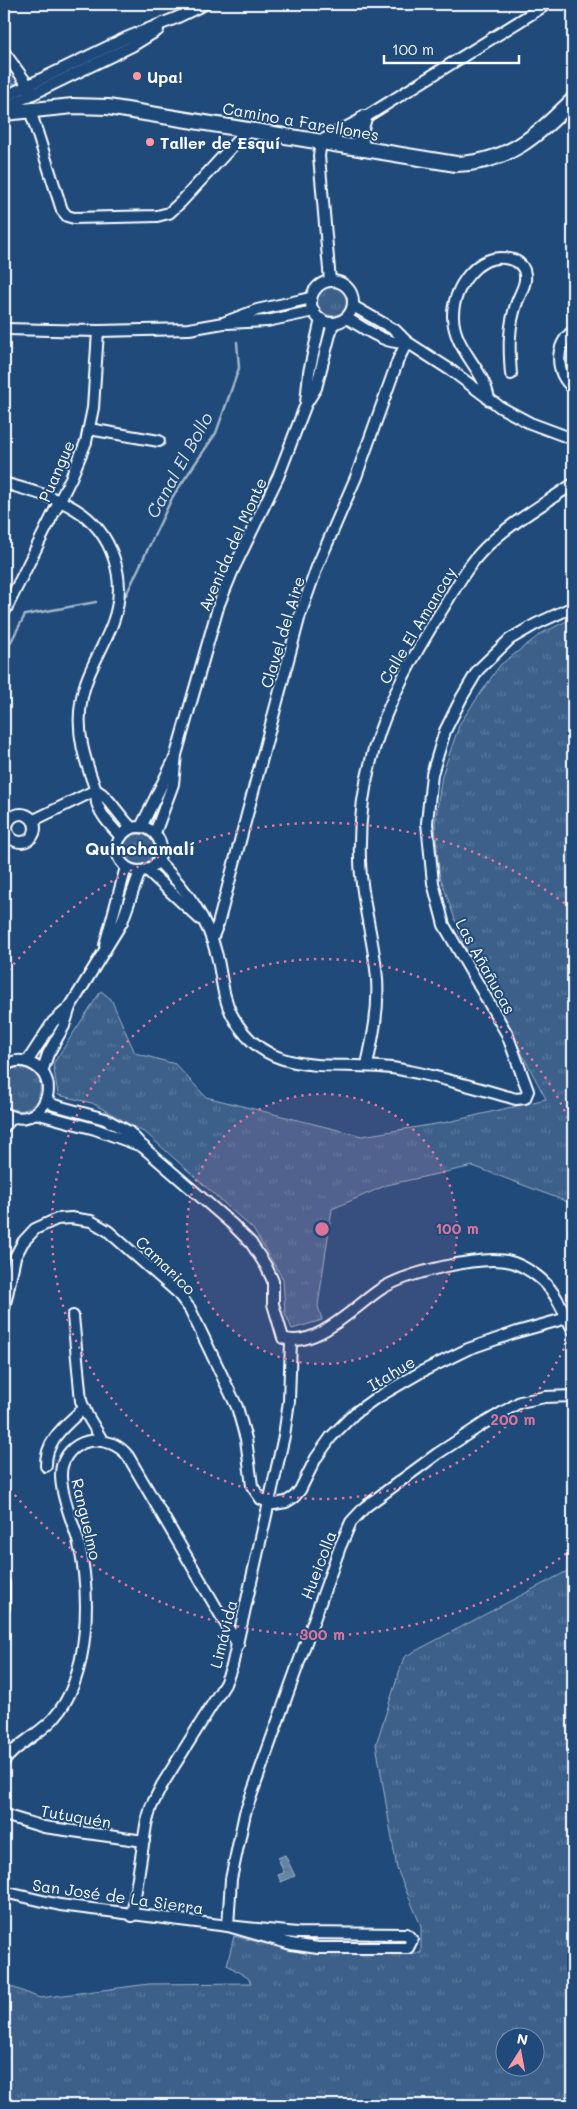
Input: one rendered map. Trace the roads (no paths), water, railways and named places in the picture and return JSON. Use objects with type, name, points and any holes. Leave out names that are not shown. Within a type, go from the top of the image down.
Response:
[{"type":"main road","name":"Camino a Farellones","points":[[4,113],[73,106],[108,107],[445,163],[467,164],[491,159],[525,144],[573,100]]},
{"type":"main road","points":[[363,148],[359,135],[364,118]]},
{"type":"street","points":[[4,108],[29,90],[126,38],[206,4]]},
{"type":"street","points":[[330,281],[319,156],[321,141],[364,118],[547,4]]},
{"type":"street","points":[[4,52],[29,90]]},
{"type":"street","points":[[4,98],[29,90]]},
{"type":"street","points":[[30,110],[62,210],[67,216],[74,218],[157,216],[169,213],[248,129]]},
{"type":"street","points":[[489,400],[485,383],[458,341],[453,311],[460,287],[471,273],[482,264],[503,257],[516,260],[524,269],[526,282],[516,304],[511,325],[509,346],[512,374]]},
{"type":"street","points":[[330,281],[340,282],[348,288],[353,296],[353,306],[346,318],[333,323],[321,320],[314,311],[312,298],[316,288],[330,281]]},
{"type":"street","points":[[224,323],[257,310],[312,298]]},
{"type":"street","points":[[353,306],[395,330],[407,342],[452,371],[489,400],[530,423],[573,440]]},
{"type":"street","points":[[4,329],[165,331],[224,323],[258,322],[314,311]]},
{"type":"street","points":[[346,318],[389,341],[397,343],[407,342]]},
{"type":"street","name":"Avenida del Monte","points":[[306,404],[309,372],[321,320]]},
{"type":"street","name":"Avenida del Monte","points":[[155,834],[173,784],[176,756],[219,604],[233,570],[278,477],[306,404],[316,388],[333,323]]},
{"type":"street","name":"Puangue","points":[[4,613],[79,461],[89,429],[95,384],[98,331]]},
{"type":"street","points":[[573,331],[563,342],[559,358],[562,376],[573,388]]},
{"type":"street","name":"Clavel del Aire","points":[[212,939],[218,924],[300,615],[317,567],[356,477],[398,360],[407,342]]},
{"type":"street","points":[[89,429],[159,441]]},
{"type":"street","points":[[4,482],[60,501],[82,513],[101,532],[110,547],[118,574],[119,597],[115,616],[88,675],[80,704],[79,725],[82,748],[96,790],[99,808],[121,837]]},
{"type":"street","name":"Calle El Amancay","points":[[367,1065],[376,1018],[377,989],[362,891],[360,828],[367,778],[382,722],[410,660],[473,562],[486,547],[504,532],[573,484]]},
{"type":"street","name":"Las Añañucas","points":[[367,1065],[417,1073],[516,1099],[525,1098],[528,1091],[506,1034],[444,925],[433,883],[427,822],[432,774],[445,731],[478,670],[510,639],[536,624],[573,607]]},
{"type":"street","name":"Avenida del Monte","points":[[137,828],[176,756]]},
{"type":"street","points":[[34,820],[96,790]]},
{"type":"street","points":[[42,1072],[48,1054],[64,1026],[70,1007],[122,922],[143,870],[158,861],[160,856],[161,844],[155,834],[137,828],[118,815],[106,796],[96,790]]},
{"type":"street","points":[[137,828],[121,837],[117,853],[126,866],[143,870],[203,921]]},
{"type":"street","points":[[158,861],[188,892],[212,939],[228,1006],[244,1032],[258,1046],[284,1060],[302,1065],[367,1065]]},
{"type":"street","points":[[104,949],[126,866]]},
{"type":"street","points":[[27,1062],[53,1022],[70,1007]]},
{"type":"street","points":[[4,1065],[18,1061],[27,1062],[42,1072],[48,1085],[46,1099],[35,1113],[22,1118],[8,1115],[4,1127]]},
{"type":"street","points":[[46,1099],[54,1105],[114,1123],[129,1132],[144,1148],[232,1224],[251,1243],[273,1281],[273,1304],[283,1338],[290,1341],[322,1333],[382,1288],[418,1273],[488,1260],[511,1262],[538,1277],[557,1298],[573,1330]]},
{"type":"street","points":[[35,1113],[88,1127],[144,1148]]},
{"type":"street","name":"Camarico","points":[[4,1309],[15,1257],[23,1242],[36,1229],[50,1221],[71,1218],[91,1221],[108,1231],[177,1292],[192,1313],[237,1407],[246,1439],[252,1486],[261,1498],[269,1503]]},
{"type":"street","points":[[73,1316],[80,1394],[84,1408],[102,1440],[120,1447],[128,1456],[238,1645]]},
{"type":"street","name":"Itahue","points":[[269,1503],[282,1503],[294,1497],[300,1490],[316,1458],[331,1437],[355,1413],[373,1400],[427,1369],[468,1350],[517,1332],[567,1318]]},
{"type":"street","name":"Limávida","points":[[132,1916],[148,1816],[156,1795],[225,1684],[238,1645],[287,1418],[290,1383],[290,1341]]},
{"type":"street","name":"Hueicolla","points":[[228,1926],[233,1871],[245,1814],[340,1547],[351,1522],[365,1507],[444,1449],[520,1402],[545,1396],[573,1396]]},
{"type":"street","points":[[46,1466],[47,1453],[52,1441],[84,1408]]},
{"type":"street","name":"Ranguelmo","points":[[4,1761],[58,1713],[69,1696],[76,1677],[85,1627],[85,1589],[78,1543],[61,1474],[65,1460],[74,1448],[89,1440],[102,1440]]},
{"type":"street","points":[[4,1583],[4,1608]]},
{"type":"street","name":"Tutuquén","points":[[4,1815],[44,1827],[144,1841]]},
{"type":"street","name":"San José de La Sierra","points":[[4,1892],[60,1905],[132,1916],[297,1933],[407,1934],[412,1940],[408,1948],[318,1948],[291,1944],[228,1926]]},
{"type":"water","points":[[285,1855],[295,1876],[281,1882],[278,1875],[284,1873],[278,1858]]},
{"type":"waterway","name":"Canal El Bollo","points":[[126,595],[173,496],[216,433],[239,368],[237,342]]},
{"type":"waterway","name":"Canal El Bollo","points":[[4,655],[25,615],[96,602]]},
{"type":"place","name":"Upa!","points":[[137,76]]},
{"type":"place","name":"Taller de Esquí","points":[[150,142]]},
{"type":"district","name":"Quinchamalí","points":[[140,848]]}]
